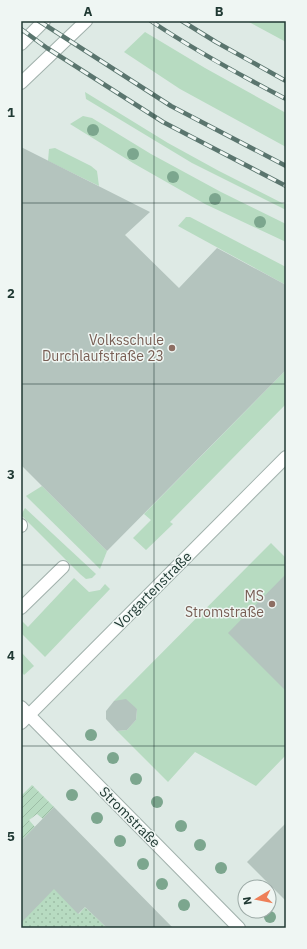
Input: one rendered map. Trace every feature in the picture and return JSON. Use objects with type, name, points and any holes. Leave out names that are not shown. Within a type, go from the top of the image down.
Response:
[{"type":"street","points":[[21,44],[44,21]]},
{"type":"street","points":[[21,83],[86,21]]},
{"type":"street","name":"Vorgartenstraße","points":[[24,715],[286,457]]},
{"type":"street","points":[[21,608],[63,567]]},
{"type":"street","name":"Stromstraße","points":[[24,715],[239,928]]},
{"type":"green space","points":[[247,21],[286,21],[286,42]]},
{"type":"green space","points":[[145,32],[205,68],[286,113],[286,147],[180,89],[124,52]]},
{"type":"green space","points":[[85,92],[168,143],[286,205],[286,210],[192,163],[86,99]]},
{"type":"green space","points":[[83,116],[92,118],[151,154],[221,192],[286,224],[286,242],[205,204],[133,163],[70,124]]},
{"type":"green space","points":[[55,148],[91,166],[97,171],[99,186],[48,161],[49,149]]},
{"type":"green space","points":[[186,217],[190,217],[286,267],[286,285],[178,226]]},
{"type":"green space","points":[[286,370],[286,404],[170,522],[173,524],[146,550],[133,538],[151,520],[144,514]]},
{"type":"green space","points":[[42,486],[107,551],[100,569],[26,496]]},
{"type":"green space","points":[[25,508],[96,574],[92,578],[86,579],[80,574],[21,515]]},
{"type":"green space","points":[[271,543],[286,558],[286,755],[256,786],[195,752],[168,782],[117,731],[127,730],[136,720],[137,709],[114,701]]},
{"type":"green space","points":[[74,578],[89,592],[100,590],[105,584],[110,589],[45,657],[21,633],[21,620],[28,627]]},
{"type":"green space","points":[[21,652],[34,666],[24,675],[21,671]]},
{"type":"green space","points":[[32,785],[54,807],[43,819],[37,814],[29,820],[35,827],[21,841],[21,796]]},
{"type":"green space","points":[[51,872],[74,909],[79,914],[85,907],[107,928],[21,928],[21,921]]},
{"type":"building","name":"Volksschule Durchlaufstraße 23","points":[[21,147],[150,212],[125,235],[179,288],[217,248],[286,285],[286,370],[107,551],[21,465]]},
{"type":"building","name":"MS Stromstraße","points":[[286,574],[286,691],[228,633]]},
{"type":"building","points":[[126,699],[137,709],[136,720],[127,730],[117,731],[106,719],[106,711],[114,701]]},
{"type":"building","points":[[54,807],[173,928],[107,928],[85,907],[78,914],[54,889],[21,923],[21,841]]},
{"type":"building","points":[[286,823],[286,901],[277,892],[277,879],[264,879],[247,862]]},
{"type":"railway","points":[[39,21],[171,106],[286,166]]},
{"type":"railway","points":[[151,21],[217,62],[286,99]]},
{"type":"railway","points":[[182,21],[286,81]]},
{"type":"railway","points":[[21,29],[47,48],[163,122],[286,186]]},
{"type":"place","name":"Volksschule Durchlaufstraße 23","points":[[172,348]]},
{"type":"place","name":"MS Stromstraße","points":[[272,604]]}]
